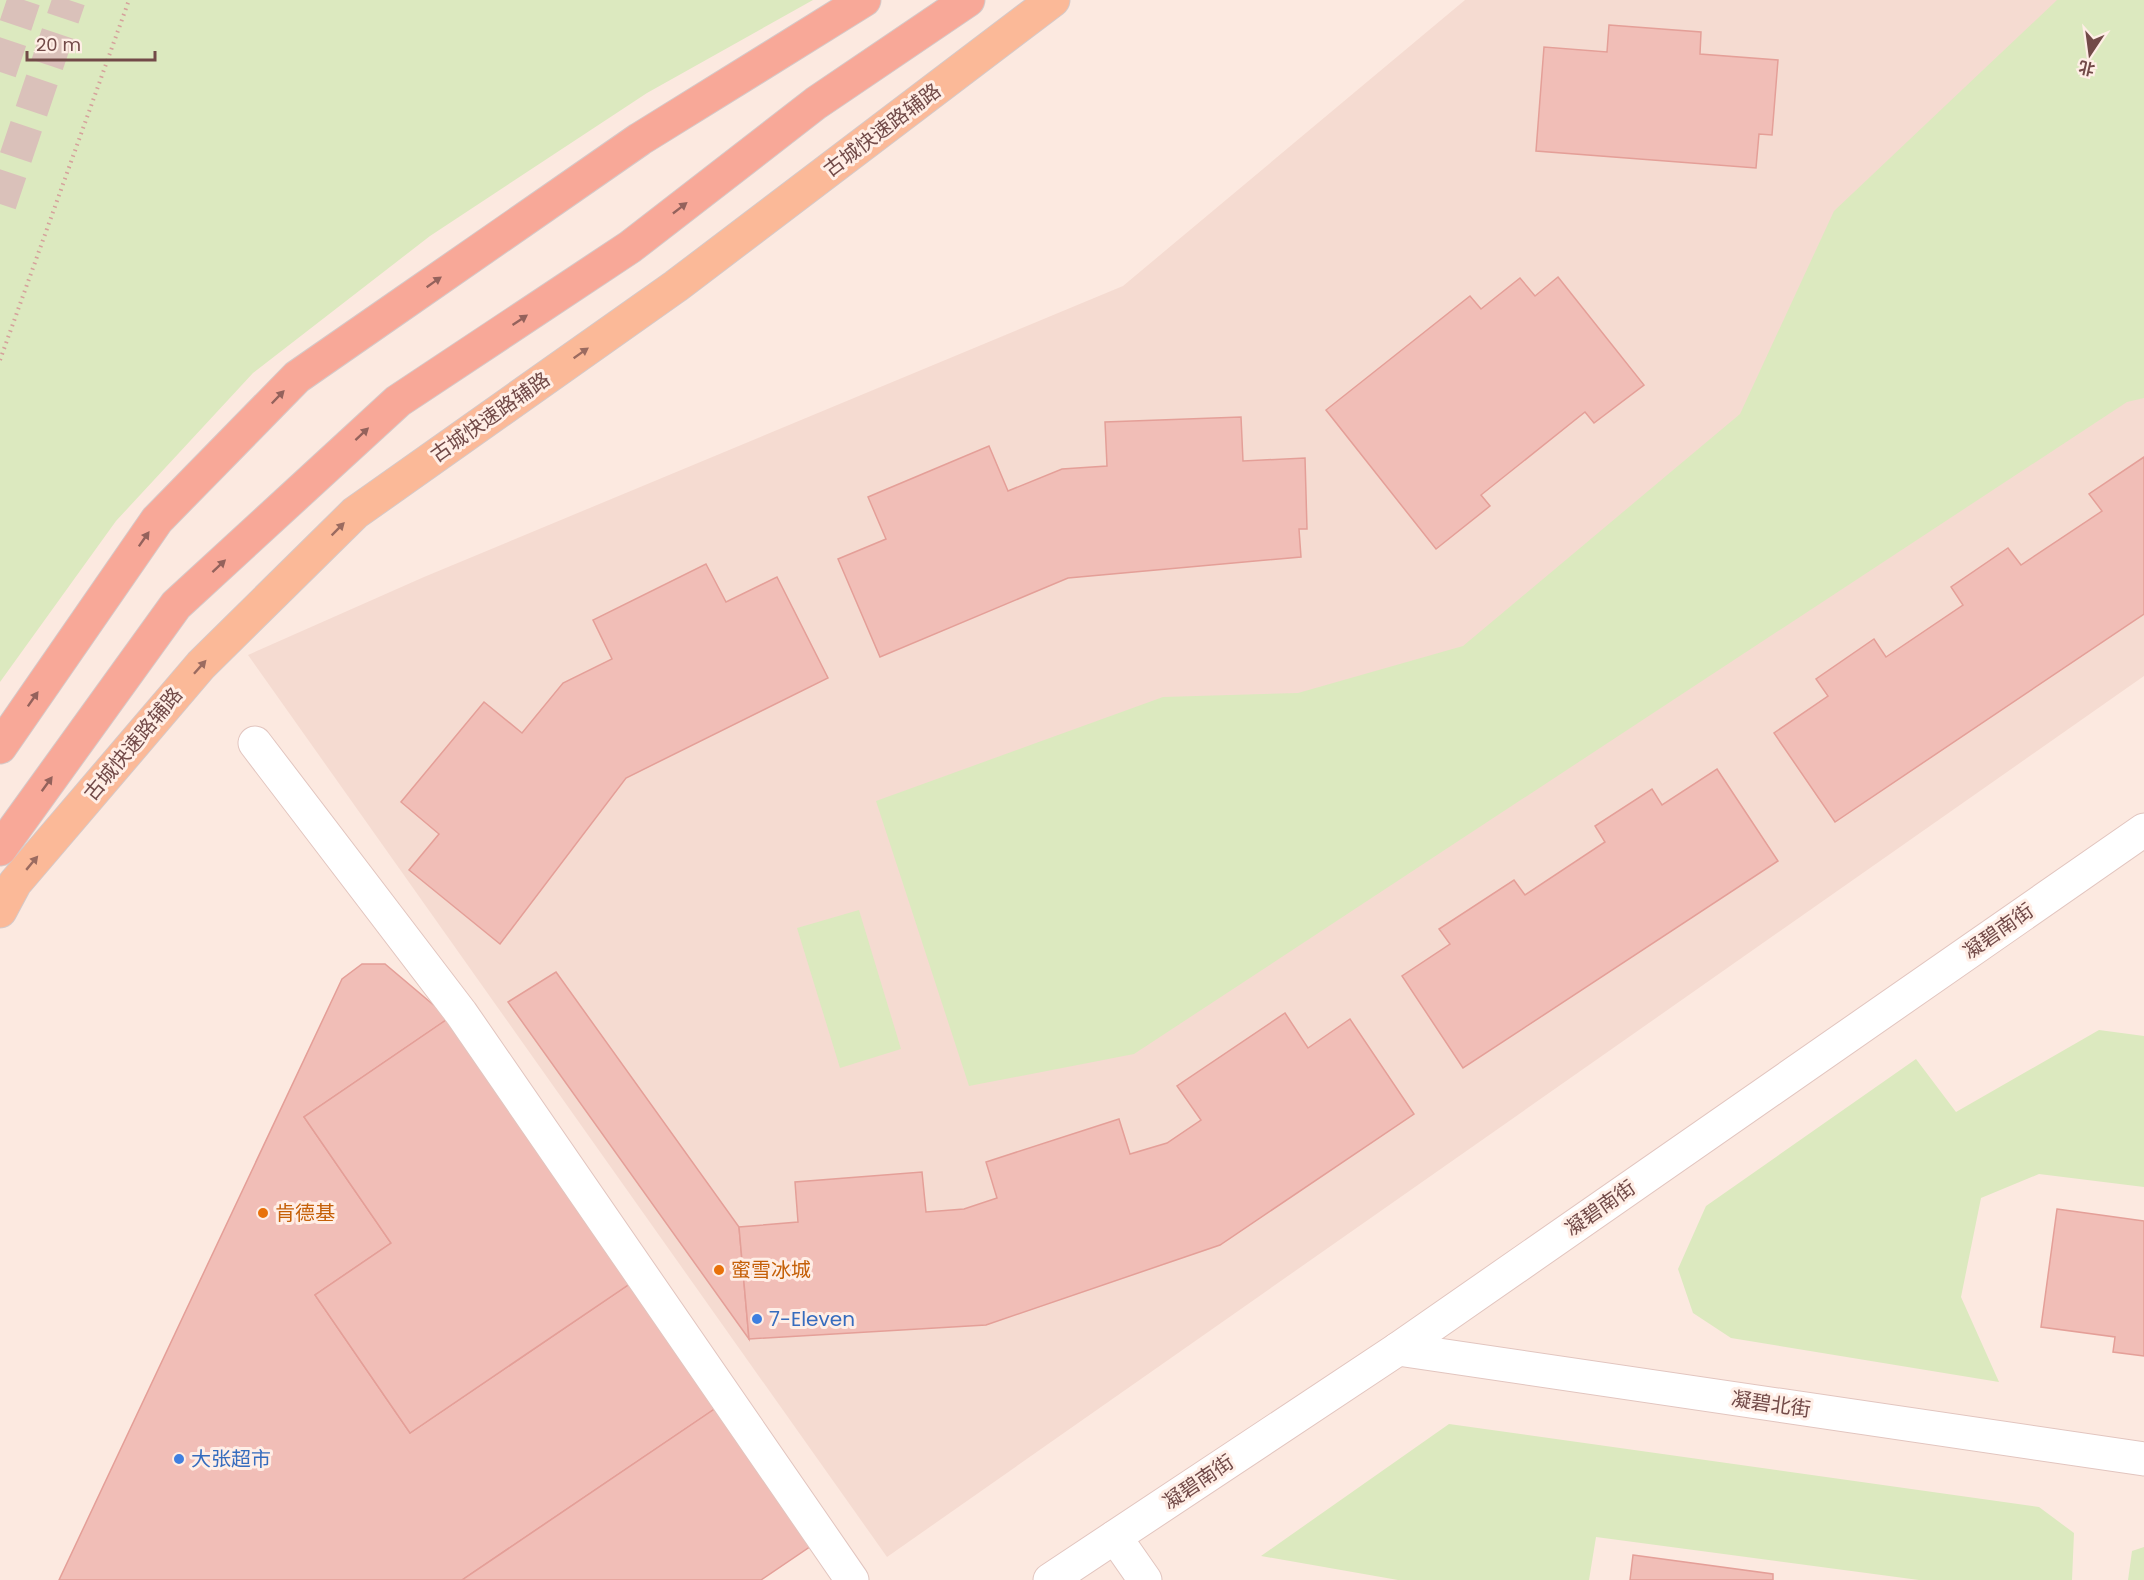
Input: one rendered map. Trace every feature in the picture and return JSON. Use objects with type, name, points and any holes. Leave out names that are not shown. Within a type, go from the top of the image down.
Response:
[{"type":"highway","points":[[0,747],[157,520],[297,377],[640,139],[864,0]]},
{"type":"highway","points":[[0,849],[176,605],[398,401],[630,247],[816,103],[968,0]]},
{"type":"main road","name":"古城快速路辅路","points":[[0,911],[15,883],[201,665],[355,513],[676,286],[1053,0]]},
{"type":"street","points":[[255,743],[461,1013],[852,1580]]},
{"type":"street","name":"凝碧南街","points":[[1050,1580],[1398,1349],[2144,830]]},
{"type":"street","name":"凝碧北街","points":[[1398,1349],[2144,1459]]},
{"type":"street","points":[[1115,1537],[1145,1580]]},
{"type":"path","points":[[0,360],[129,0]]},
{"type":"shaded area","points":[[1465,0],[2144,0],[2144,676],[887,1557],[248,655],[424,577],[1123,286]]},
{"type":"green space","points":[[0,0],[813,0],[647,93],[430,236],[253,373],[116,521],[0,682]]},
{"type":"green space","points":[[2057,0],[2144,0],[2144,398],[2127,402],[1134,1054],[969,1086],[876,801],[1163,697],[1298,693],[1463,646],[1740,414],[1834,211]]},
{"type":"green space","points":[[859,910],[901,1049],[840,1068],[797,928]]},
{"type":"green space","points":[[2099,1030],[2144,1036],[2144,1187],[2039,1174],[1981,1198],[1961,1297],[1999,1382],[1731,1338],[1693,1313],[1678,1269],[1706,1206],[1916,1059],[1956,1112]]},
{"type":"green space","points":[[1449,1424],[2039,1507],[2074,1533],[2072,1580],[1919,1580],[1596,1537],[1589,1580],[1398,1580],[1261,1556]]},
{"type":"green space","points":[[2144,1547],[2144,1580],[2128,1580],[2132,1551]]},
{"type":"building","points":[[1609,25],[1701,32],[1700,54],[1778,60],[1772,135],[1759,134],[1756,168],[1536,151],[1544,47],[1607,52]]},
{"type":"building","points":[[1558,277],[1644,385],[1594,423],[1585,412],[1481,495],[1490,506],[1436,549],[1326,410],[1470,296],[1481,309],[1520,278],[1535,296]]},
{"type":"building","points":[[1241,417],[1243,461],[1305,458],[1307,529],[1299,529],[1301,557],[1068,578],[880,657],[838,559],[886,539],[868,497],[989,446],[1008,491],[1062,469],[1107,466],[1105,422]]},
{"type":"building","points":[[2144,457],[2144,614],[1835,822],[1774,733],[1828,696],[1816,679],[1874,639],[1886,657],[1963,605],[1951,587],[2008,548],[2021,565],[2102,511],[2089,494]]},
{"type":"building","points":[[706,564],[726,602],[777,577],[828,678],[626,778],[500,944],[409,870],[439,834],[401,802],[484,702],[522,733],[563,683],[612,659],[593,620]]},
{"type":"building","points":[[1717,769],[1778,861],[1463,1068],[1402,976],[1450,944],[1439,929],[1514,880],[1525,895],[1605,842],[1595,826],[1652,789],[1662,805]]},
{"type":"building","points":[[362,964],[385,964],[449,1018],[304,1117],[391,1243],[315,1295],[410,1433],[631,1283],[716,1408],[462,1580],[59,1580],[342,979]]},
{"type":"building","points":[[556,972],[739,1227],[749,1339],[508,1002]]},
{"type":"building","points":[[1285,1013],[1308,1048],[1350,1019],[1414,1114],[1220,1245],[986,1325],[749,1339],[739,1227],[798,1222],[795,1182],[922,1172],[926,1212],[964,1209],[997,1198],[986,1162],[1119,1119],[1130,1154],[1167,1143],[1201,1120],[1177,1086]]},
{"type":"building","points":[[449,1018],[631,1283],[410,1433],[315,1295],[391,1243],[304,1117]]},
{"type":"building","points":[[2057,1209],[2144,1221],[2144,1356],[2113,1352],[2115,1337],[2041,1327]]},
{"type":"building","points":[[716,1408],[811,1546],[761,1580],[462,1580]]},
{"type":"building","points":[[1633,1555],[1773,1574],[1773,1580],[1630,1580]]},
{"type":"tunnel","points":[[0,72],[24,0]]},
{"type":"tunnel","points":[[0,204],[69,0]]},
{"type":"place","name":"肯德基","points":[[263,1213]]},
{"type":"place","name":"蜜雪冰城","points":[[719,1270]]},
{"type":"place","name":"7-Eleven","points":[[757,1319]]},
{"type":"place","name":"大张超市","points":[[179,1459]]}]
